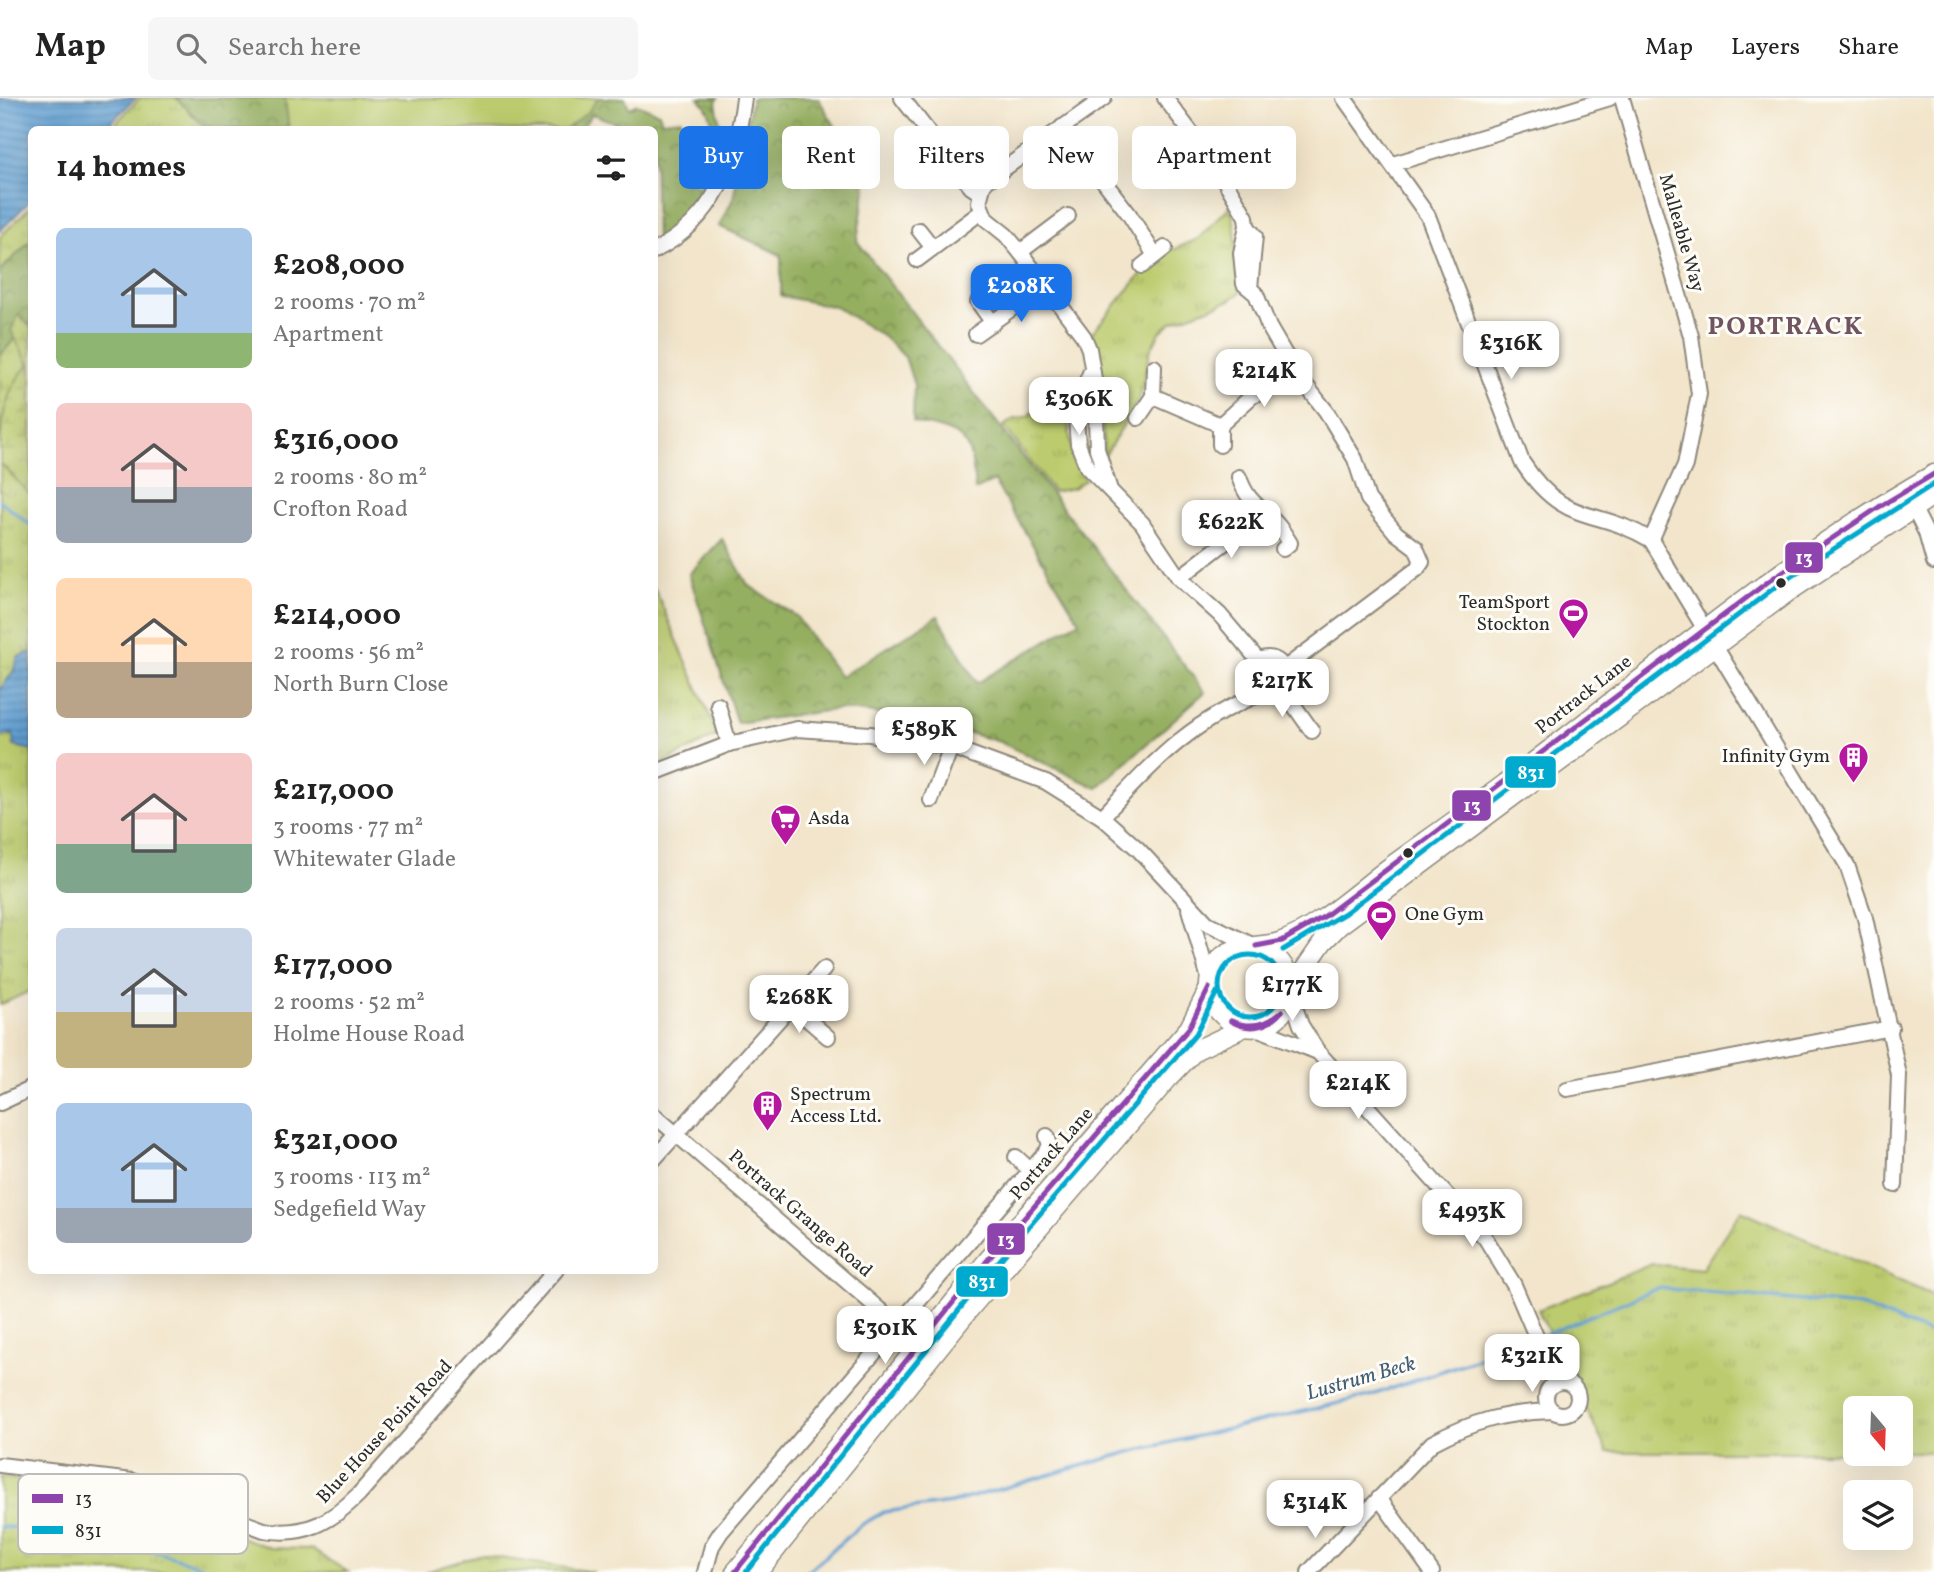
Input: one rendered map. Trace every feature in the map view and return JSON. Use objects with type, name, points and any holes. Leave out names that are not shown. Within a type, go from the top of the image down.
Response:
[{"type":"main road","name":"Portrack Lane","points":[[735,1572],[839,1446],[918,1343],[1189,1028],[1209,984],[1214,965],[1226,953],[1281,941],[1320,918],[1520,772],[1703,628],[1841,531],[1934,474]]},
{"type":"main road","name":"Portrack Lane","points":[[758,1572],[973,1305],[1196,1050],[1249,1027],[1272,1021],[1283,1011],[1291,991],[1323,942],[1339,925],[1714,646],[1934,495]]},
{"type":"main road","points":[[1255,946],[1275,953],[1286,965],[1291,991]]},
{"type":"main road","points":[[1209,984],[1214,1006],[1226,1020],[1249,1027]]},
{"type":"street","points":[[658,249],[690,229],[720,188],[731,166],[744,98]]},
{"type":"street","points":[[902,98],[970,186],[980,192]]},
{"type":"street","points":[[1063,126],[1104,98]]},
{"type":"street","points":[[1166,98],[1235,196],[1247,226],[1255,236],[1250,288],[1256,294],[1269,327],[1294,370],[1326,411],[1354,459],[1368,499],[1396,533],[1420,555],[1422,562],[1418,569],[1284,668]]},
{"type":"street","points":[[1344,98],[1417,198],[1441,243],[1522,462],[1535,481],[1561,505],[1584,516],[1635,530],[1651,540],[1847,864],[1865,918],[1891,1028],[1899,1075],[1895,1185]]},
{"type":"street","points":[[1393,164],[1609,98]]},
{"type":"street","name":"Malleable Way","points":[[1622,98],[1691,335],[1699,394],[1685,465],[1651,540]]},
{"type":"street","points":[[1023,155],[984,183],[980,192],[981,212],[1020,252],[1084,337],[1092,361],[1091,371],[1077,405],[1075,431],[1087,467],[1142,523],[1165,562],[1179,578],[1220,615],[1258,660]]},
{"type":"street","points":[[1110,189],[1159,251],[1142,266]]},
{"type":"street","points":[[917,260],[981,212]]},
{"type":"street","points":[[1020,252],[1067,214]]},
{"type":"street","points":[[919,230],[933,248]]},
{"type":"street","points":[[976,334],[1045,285]]},
{"type":"street","points":[[978,302],[993,323]]},
{"type":"street","points":[[1138,418],[1153,396],[1154,367]]},
{"type":"street","points":[[1220,445],[1220,425],[1251,397],[1294,370]]},
{"type":"street","points":[[1091,371],[1095,385],[1097,449],[1110,490]]},
{"type":"street","points":[[1153,396],[1220,425]]},
{"type":"street","points":[[1240,477],[1243,488],[1262,514],[1272,518],[1290,543],[1283,549]]},
{"type":"street","points":[[1913,507],[1926,533],[1934,562]]},
{"type":"street","points":[[1179,578],[1262,514]]},
{"type":"street","points":[[1102,817],[1172,745],[1228,706],[1281,687],[1286,679],[1284,668],[1270,657],[1258,660],[1252,667],[1250,677],[1228,706]]},
{"type":"street","points":[[1250,677],[1255,687],[1266,692]]},
{"type":"street","points":[[1281,687],[1312,732]]},
{"type":"street","points":[[718,705],[729,744]]},
{"type":"street","points":[[658,771],[729,744],[797,729],[870,734],[951,747],[1046,782],[1102,817],[1138,849],[1207,923],[1255,946]]},
{"type":"street","points":[[931,800],[951,747]]},
{"type":"street","points":[[1187,904],[1202,945],[1209,984]]},
{"type":"street","points":[[658,1154],[824,969]]},
{"type":"street","points":[[1291,991],[1301,1025],[1318,1052],[1486,1239],[1514,1285],[1545,1356],[1552,1386],[1546,1404],[1553,1411]]},
{"type":"street","points":[[792,1006],[828,1037]]},
{"type":"street","points":[[1249,1027],[1318,1052]]},
{"type":"street","points":[[1567,1089],[1891,1028]]},
{"type":"street","points":[[0,1103],[28,1090]]},
{"type":"street","name":"Portrack Grange Road","points":[[658,1118],[918,1343]]},
{"type":"street","name":"Portrack Lane","points":[[705,1572],[715,1539],[1030,1170],[1050,1145],[1047,1136]]},
{"type":"street","name":"Portrack Lane","points":[[1016,1157],[1030,1170]]},
{"type":"street","name":"Blue House Point Road","points":[[248,1524],[285,1534],[323,1524],[359,1494],[552,1274]]},
{"type":"street","points":[[1310,1572],[1432,1443],[1454,1431],[1511,1412],[1552,1386],[1564,1382],[1574,1387],[1578,1402],[1568,1413],[1511,1412]]},
{"type":"street","name":"Blue House Point Road","points":[[0,1465],[74,1474]]},
{"type":"street","points":[[1379,1498],[1432,1572]]},
{"type":"green space","points":[[140,98],[195,98],[245,126],[113,126]]},
{"type":"green space","points":[[176,98],[285,98],[286,126],[203,125]]},
{"type":"green space","points":[[285,98],[598,98],[588,112],[570,126],[289,126]]},
{"type":"green space","points":[[588,98],[625,98],[629,108],[637,104],[659,113],[662,121],[681,119],[684,126],[679,126],[679,189],[705,189],[697,210],[658,242],[658,126],[624,126],[592,114],[585,126],[569,126]]},
{"type":"green space","points":[[699,98],[718,98],[716,102],[720,126],[712,126],[709,112]]},
{"type":"green space","points":[[752,98],[818,98],[835,126],[782,126],[782,189],[865,189],[857,241],[1205,692],[1097,788],[1000,742],[921,719],[840,709],[737,723],[689,574],[722,539],[748,585],[796,616],[840,677],[938,616],[977,683],[1079,621],[994,481],[975,490],[968,447],[955,434],[913,422],[914,385],[905,357],[884,337],[836,307],[781,296],[781,255],[719,226],[733,199],[735,189],[768,189],[768,126],[747,126]]},
{"type":"green space","points":[[1230,206],[1235,227],[1241,292],[1228,301],[1173,321],[1160,332],[1150,351],[1139,399],[1104,457],[1099,357],[1090,335],[1144,271],[1170,251],[1198,239]]},
{"type":"green space","points":[[28,209],[28,992],[0,1005],[0,237]]},
{"type":"green space","points":[[28,243],[28,325],[0,355],[0,271]]},
{"type":"green space","points":[[19,314],[28,324],[28,363],[11,330]]},
{"type":"green space","points":[[28,366],[28,492],[0,463],[2,423],[8,398]]},
{"type":"green space","points":[[1079,380],[1068,423],[1073,455],[1085,480],[1073,488],[1054,492],[1004,426],[1012,420],[1029,416],[1038,405],[1049,401],[1065,381]]},
{"type":"green space","points":[[658,596],[718,735],[658,765]]},
{"type":"green space","points":[[1741,1210],[1934,1296],[1934,1452],[1913,1452],[1913,1396],[1843,1396],[1843,1452],[1607,1452],[1538,1310],[1652,1264],[1702,1269]]},
{"type":"green space","points":[[0,1477],[18,1479],[18,1554],[248,1554],[248,1540],[270,1548],[311,1549],[348,1572],[0,1572]]},
{"type":"green space","points":[[480,1555],[594,1572],[426,1572]]},
{"type":"water","points":[[0,98],[136,98],[107,126],[28,126],[28,203],[0,231]]},
{"type":"water","points":[[28,653],[28,749],[14,746],[13,734],[0,737],[0,690],[14,670],[18,657]]},
{"type":"waterway","points":[[0,501],[28,523]]},
{"type":"waterway","name":"Lustrum Beck","points":[[1539,1337],[1658,1288],[1860,1306],[1934,1335]]},
{"type":"waterway","name":"Lustrum Beck","points":[[807,1572],[861,1525],[884,1512],[951,1503],[1133,1451],[1369,1396],[1532,1340]]},
{"type":"waterway","name":"Lustrum Beck","points":[[0,1527],[18,1528]]},
{"type":"waterway","name":"Lustrum Beck","points":[[164,1554],[217,1572]]},
{"type":"transit line","name":"13","points":[[1256,946],[1282,941],[1325,916],[1773,578],[1879,507],[1934,474]]},
{"type":"transit line","name":"831","points":[[1283,950],[1345,913],[1778,585],[1934,484]]},
{"type":"transit line","name":"831","points":[[1244,955],[1256,955],[1272,964],[1279,974],[1281,986],[1279,998],[1272,1008],[1256,1017],[1244,1017],[1233,1012],[1224,1003],[1219,992],[1219,980],[1224,969],[1233,960],[1244,955]]},
{"type":"transit line","name":"13","points":[[735,1572],[986,1262],[1189,1028],[1209,988]]},
{"type":"transit line","name":"831","points":[[746,1572],[993,1268],[1196,1034],[1217,992]]},
{"type":"transit line","name":"13","points":[[1231,1021],[1245,1025],[1258,1024],[1271,1020],[1282,1011]]},
{"type":"transit line","name":"13","points":[[1231,1021],[1245,1026],[1259,1026],[1271,1021],[1282,1011]]},
{"type":"place","name":"TeamSport Stockton","points":[[1573,641]]},
{"type":"place","name":"Infinity Gym","points":[[1853,784]]},
{"type":"place","name":"Asda","points":[[785,846]]},
{"type":"place","name":"One Gym","points":[[1382,942]]},
{"type":"place","name":"Spectrum Access Ltd.","points":[[767,1133]]},
{"type":"district","name":"PORTRACK","points":[[1786,327]]}]
